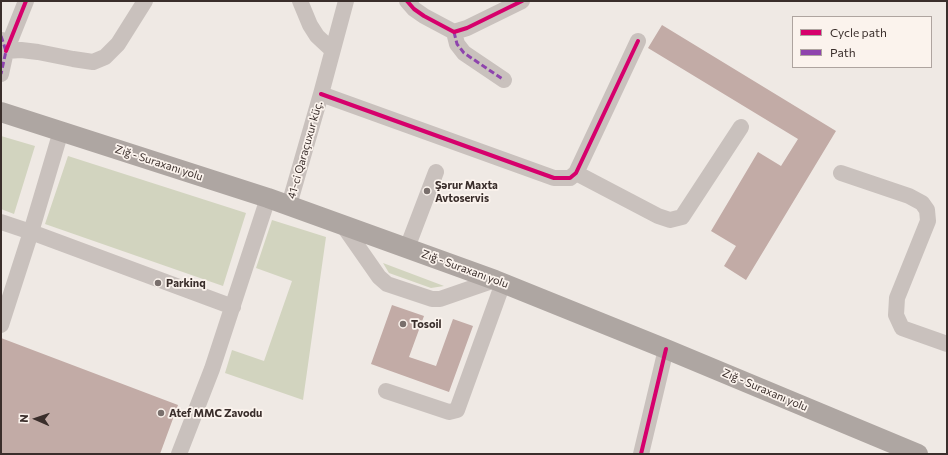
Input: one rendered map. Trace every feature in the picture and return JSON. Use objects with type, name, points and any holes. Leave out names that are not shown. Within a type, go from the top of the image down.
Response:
[{"type":"main road","name":"Zığ - Suraxanı yolu","points":[[1,112],[268,198],[499,282],[666,349],[918,454]]},
{"type":"street","points":[[1,74],[3,44],[26,1]]},
{"type":"street","points":[[3,44],[21,50],[38,52],[73,60],[93,62],[105,57],[118,44],[145,1]]},
{"type":"street","points":[[300,1],[310,25],[317,36],[332,50]]},
{"type":"street","name":"41-ci Qaraçuxur küç.","points":[[289,206],[346,1]]},
{"type":"street","points":[[408,1],[414,9],[424,16],[454,32],[467,28],[522,1]]},
{"type":"street","points":[[454,32],[457,44],[464,53],[504,80]]},
{"type":"street","points":[[321,94],[554,178],[570,178],[576,173],[638,41]]},
{"type":"street","points":[[576,173],[658,216],[670,220],[682,217],[742,127]]},
{"type":"street","points":[[1,325],[61,131]]},
{"type":"street","points":[[407,248],[436,172]]},
{"type":"street","points":[[841,173],[909,196],[922,203],[927,210],[928,221],[897,298],[896,315],[902,328],[947,344]]},
{"type":"street","points":[[179,454],[212,369],[268,198]]},
{"type":"street","points":[[1,222],[233,307]]},
{"type":"street","points":[[342,224],[379,277],[387,284],[432,299],[440,299],[499,282]]},
{"type":"street","points":[[386,391],[449,412],[458,410],[499,282]]},
{"type":"street","points":[[642,454],[666,349]]},
{"type":"green space","points":[[1,136],[35,146],[14,214],[1,209]]},
{"type":"green space","points":[[68,156],[246,213],[223,286],[45,224]]},
{"type":"green space","points":[[272,220],[326,237],[303,400],[225,373],[232,350],[264,361],[292,281],[256,268]]},
{"type":"green space","points":[[383,263],[444,286],[431,288],[389,273]]},
{"type":"building","points":[[662,25],[836,131],[746,280],[724,266],[736,246],[711,231],[758,152],[781,166],[798,139],[648,48]]},
{"type":"building","points":[[392,305],[424,316],[409,357],[436,366],[453,319],[473,326],[449,392],[371,364]]},
{"type":"building","points":[[1,338],[178,405],[160,454],[1,454]]},
{"type":"marked path","points":[[454,32],[457,44],[464,53],[504,80]]},
{"type":"marked path","points":[[1,36],[6,51],[1,74]]},
{"type":"cycle path","points":[[6,51],[26,1]]},
{"type":"cycle path","points":[[407,1],[414,9],[424,16],[454,32],[467,28],[522,1]]},
{"type":"cycle path","points":[[321,94],[554,178],[570,178],[576,173],[638,41]]},
{"type":"cycle path","points":[[641,454],[666,349]]},
{"type":"place","name":"Şərur Maxta Avtoservis","points":[[427,191]]},
{"type":"place","name":"Parkinq","points":[[158,283]]},
{"type":"place","name":"Tosoil","points":[[403,324]]},
{"type":"place","name":"Atef MMC Zavodu","points":[[161,413]]}]
